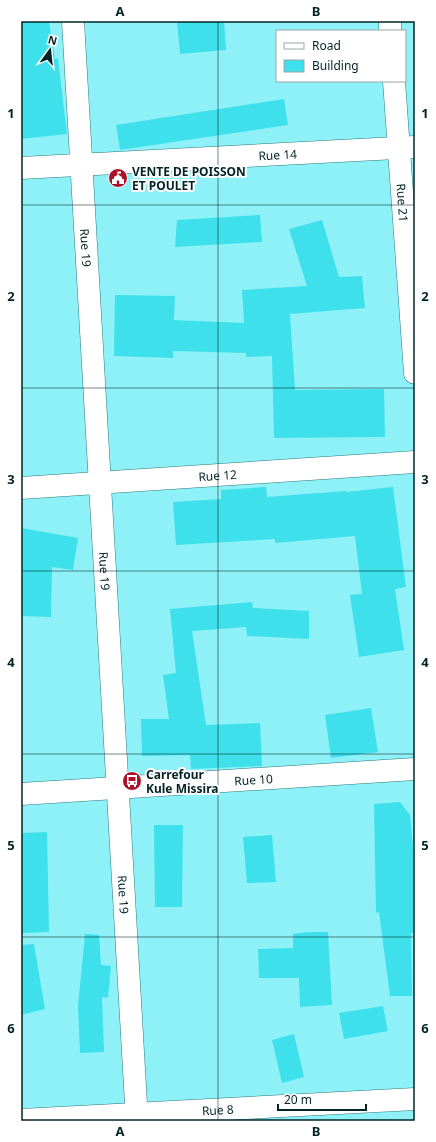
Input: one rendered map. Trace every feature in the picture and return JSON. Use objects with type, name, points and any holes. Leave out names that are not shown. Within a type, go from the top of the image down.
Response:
[{"type":"street","name":"Rue 19","points":[[74,21],[137,1117]]},
{"type":"street","name":"Rue 21","points":[[394,82],[406,148],[415,373]]},
{"type":"street","name":"Rue 14","points":[[21,168],[406,148]]},
{"type":"street","name":"Rue 12","points":[[21,488],[415,462]]},
{"type":"street","name":"Rue 10","points":[[21,794],[415,769]]},
{"type":"street","name":"Rue 8","points":[[21,1120],[137,1117],[415,1099]]},
{"type":"building","points":[[21,21],[49,21],[55,59],[58,58],[67,134],[21,139]]},
{"type":"building","points":[[177,21],[224,21],[226,50],[180,54]]},
{"type":"building","points":[[284,99],[288,125],[120,150],[116,125]]},
{"type":"building","points":[[260,215],[262,242],[175,247],[177,220]]},
{"type":"building","points":[[322,220],[339,277],[362,276],[365,308],[290,314],[295,390],[384,389],[385,437],[274,438],[272,356],[246,357],[246,353],[173,351],[173,358],[114,356],[115,295],[175,296],[174,320],[244,323],[242,290],[307,286],[289,229]]},
{"type":"building","points":[[266,487],[267,497],[346,492],[393,487],[406,587],[395,589],[404,650],[359,657],[350,595],[362,594],[355,536],[275,543],[275,539],[176,545],[173,502],[221,499],[221,490]]},
{"type":"building","points":[[21,528],[78,538],[73,570],[52,567],[51,617],[21,616]]},
{"type":"building","points":[[252,602],[253,608],[309,611],[309,639],[247,636],[246,627],[192,631],[206,725],[260,723],[262,766],[191,769],[190,755],[142,756],[141,719],[169,719],[163,675],[176,673],[170,609]]},
{"type":"building","points":[[371,708],[378,752],[331,758],[325,715]]},
{"type":"building","points":[[400,802],[410,815],[415,867],[415,933],[411,933],[412,996],[390,996],[379,912],[376,913],[374,804]]},
{"type":"building","points":[[154,825],[183,825],[182,907],[155,907]]},
{"type":"building","points":[[47,832],[49,932],[21,933],[21,833]]},
{"type":"building","points":[[272,835],[276,882],[247,883],[243,837]]},
{"type":"building","points":[[328,932],[332,1005],[300,1007],[299,978],[259,978],[258,949],[293,948],[293,934]]},
{"type":"building","points":[[85,934],[99,935],[101,965],[111,966],[108,998],[102,997],[104,1052],[80,1053],[78,1006]]},
{"type":"building","points":[[34,944],[45,1009],[21,1015],[21,945]]},
{"type":"building","points":[[383,1006],[388,1031],[344,1039],[339,1013]]},
{"type":"building","points":[[294,1034],[304,1077],[282,1083],[272,1040]]},
{"type":"place","name":"VENTE DE POISSON ET POULET","points":[[118,178]]},
{"type":"place","name":"Carrefour Kule Missira","points":[[132,781]]}]
